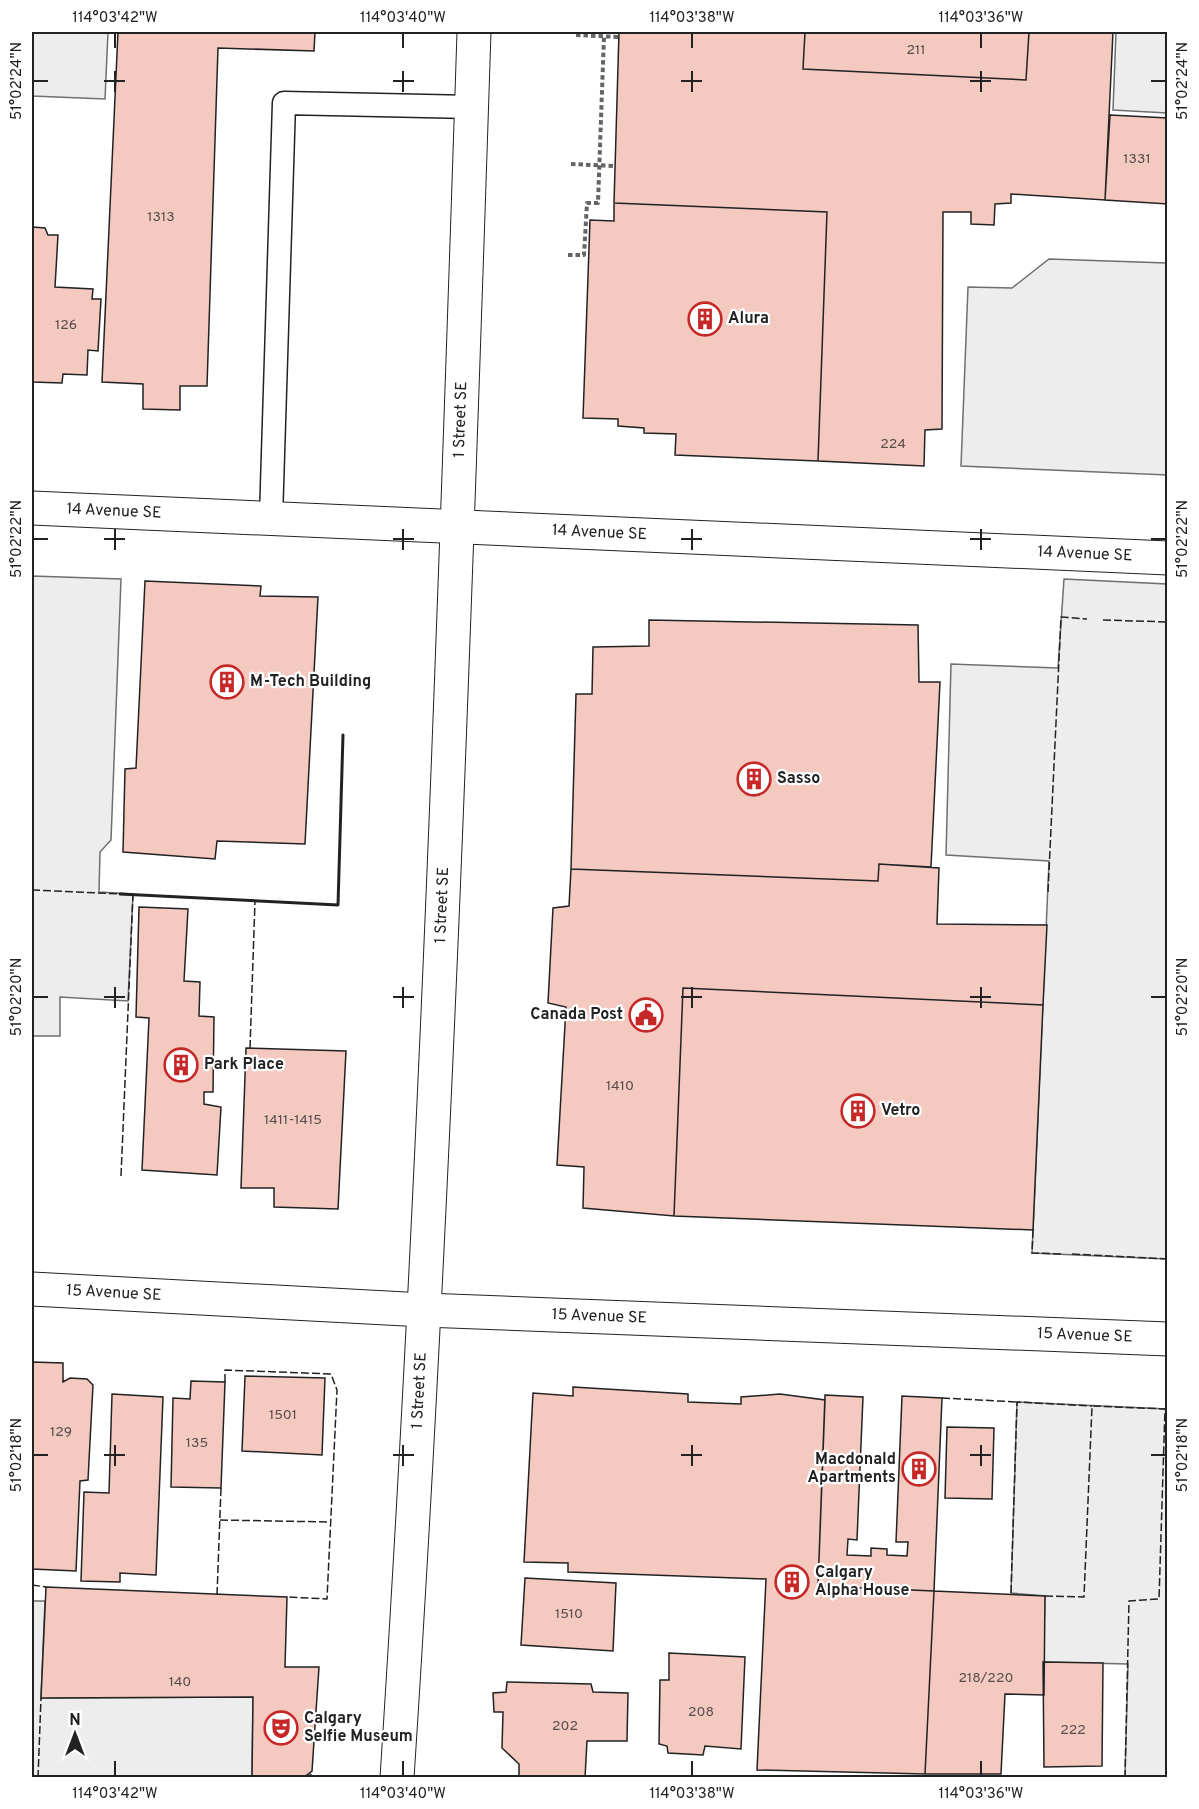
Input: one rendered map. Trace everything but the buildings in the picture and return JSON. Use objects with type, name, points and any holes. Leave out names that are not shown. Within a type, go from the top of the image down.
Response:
[{"type":"street","name":"1 Street SE","points":[[397,1778],[424,1310],[458,527],[474,32]]},
{"type":"street","name":"14 Avenue SE","points":[[32,508],[1167,558]]},
{"type":"street","name":"15 Avenue SE","points":[[32,1289],[424,1310],[1167,1339]]},
{"type":"lane","points":[[271,518],[284,103],[472,107]]},
{"type":"path","points":[[576,35],[619,37]]},
{"type":"path","points":[[568,255],[584,255],[587,202],[598,203],[604,36]]},
{"type":"path","points":[[571,164],[615,166]]},
{"type":"shaded area","points":[[32,32],[108,32],[105,99],[32,96]]},
{"type":"shaded area","points":[[1116,32],[1167,32],[1167,113],[1113,110]]},
{"type":"shaded area","points":[[1049,259],[1167,263],[1167,475],[961,466],[968,287],[1012,288]]},
{"type":"shaded area","points":[[32,576],[121,579],[111,840],[100,852],[99,892],[133,894],[128,1001],[60,997],[60,1036],[32,1036]]},
{"type":"shaded area","points":[[1064,579],[1167,584],[1167,1259],[1032,1253],[1049,861],[946,855],[951,664],[1058,668]]},
{"type":"shaded area","points":[[1017,1402],[1167,1409],[1167,1777],[1125,1777],[1128,1664],[1043,1662],[1045,1596],[1011,1593]]},
{"type":"shaded area","points":[[32,1601],[45,1601],[41,1698],[253,1697],[252,1777],[32,1778]]},
{"type":"fence","points":[[1048,892],[1061,617],[1087,619]]},
{"type":"fence","points":[[1103,620],[1168,622]]},
{"type":"fence","points":[[32,890],[120,894]]},
{"type":"fence","points":[[121,1176],[133,894]]},
{"type":"fence","points":[[250,1048],[255,901]]},
{"type":"fence","points":[[1033,1230],[1032,1253],[1061,1254]]},
{"type":"fence","points":[[1072,1254],[1168,1259]]},
{"type":"fence","points":[[225,1382],[225,1370],[331,1374],[337,1390],[327,1599],[287,1597]]},
{"type":"fence","points":[[942,1398],[1017,1402]]},
{"type":"fence","points":[[1011,1593],[1017,1402],[1092,1406]]},
{"type":"fence","points":[[1045,1596],[1084,1597],[1092,1406],[1165,1409]]},
{"type":"fence","points":[[1125,1778],[1129,1601],[1159,1599],[1165,1409],[1168,1409]]},
{"type":"fence","points":[[217,1595],[221,1488]]},
{"type":"fence","points":[[220,1520],[331,1522]]},
{"type":"fence","points":[[32,1585],[46,1587]]},
{"type":"fence","points":[[38,1778],[41,1698]]},
{"type":"wall","points":[[120,894],[338,905],[343,735]]},
{"type":"place","name":"Alura","points":[[705,319]]},
{"type":"place","name":"M-Tech Building","points":[[227,682]]},
{"type":"place","name":"Sasso","points":[[754,779]]},
{"type":"place","name":"Canada Post","points":[[646,1015]]},
{"type":"place","name":"Park Place","points":[[181,1065]]},
{"type":"place","name":"Vetro","points":[[858,1111]]},
{"type":"place","name":"Macdonald Apartments","points":[[919,1469]]},
{"type":"place","name":"Calgary Alpha House","points":[[792,1582]]},
{"type":"place","name":"Calgary Selfie Museum","points":[[281,1728]]}]
